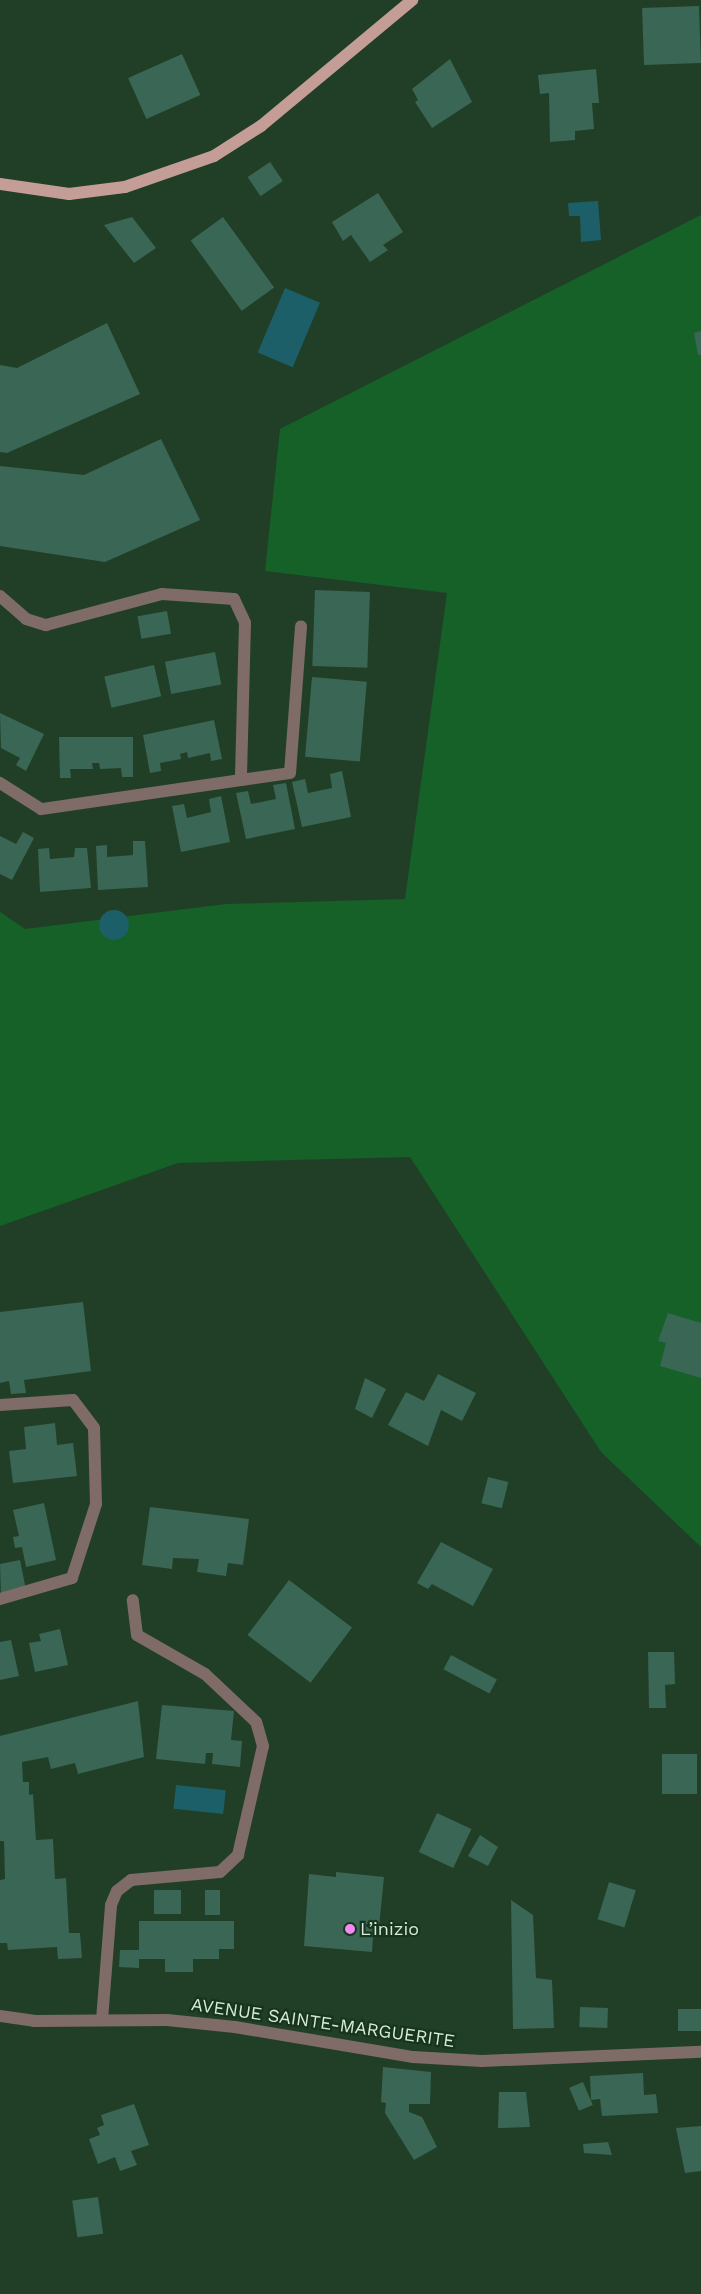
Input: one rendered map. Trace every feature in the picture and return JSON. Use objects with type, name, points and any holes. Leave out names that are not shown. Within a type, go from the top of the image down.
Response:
[{"type":"main road","points":[[0,184],[69,194],[125,188],[172,175],[214,156],[261,126],[412,0]]},
{"type":"street","points":[[0,596],[26,619],[46,625],[162,594],[234,599],[245,623],[241,780]]},
{"type":"street","points":[[0,783],[41,809],[290,773],[301,626]]},
{"type":"street","points":[[0,1404],[73,1400],[94,1428],[96,1504],[72,1578],[0,1599]]},
{"type":"street","points":[[102,2020],[111,1905],[118,1891],[131,1880],[220,1872],[238,1855],[263,1746],[256,1722],[205,1674],[137,1635],[133,1600]]},
{"type":"street","name":"AVENUE SAINTE-MARGUERITE","points":[[0,2016],[235,2027],[413,2057],[472,2060],[701,2052]]},
{"type":"green space","points":[[701,215],[701,1547],[601,1452],[410,1157],[178,1163],[0,1226],[0,912],[25,929],[226,904],[405,899],[447,593],[265,571],[280,429]]},
{"type":"water","points":[[598,201],[601,240],[581,242],[580,216],[569,216],[568,203]]},
{"type":"water","points":[[285,288],[320,303],[293,367],[258,352]]},
{"type":"water","points":[[114,910],[125,914],[129,925],[125,936],[114,940],[103,936],[99,925],[103,914]]},
{"type":"water","points":[[176,1785],[226,1790],[223,1814],[173,1809]]},
{"type":"building","points":[[699,6],[701,63],[644,65],[642,8]]},
{"type":"building","points":[[182,54],[200,95],[146,119],[128,78]]},
{"type":"building","points":[[450,59],[472,102],[432,128],[415,102],[418,100],[412,89]]},
{"type":"building","points":[[596,69],[599,103],[592,103],[594,129],[575,131],[575,140],[550,142],[549,93],[540,94],[538,75]]},
{"type":"building","points":[[270,162],[283,181],[260,196],[248,177]]},
{"type":"building","points":[[378,193],[403,232],[383,245],[388,250],[370,262],[351,235],[343,241],[332,222]]},
{"type":"building","points":[[132,217],[156,248],[134,263],[104,225]]},
{"type":"building","points":[[223,217],[274,287],[242,311],[191,241]]},
{"type":"building","points":[[107,323],[140,394],[7,453],[0,452],[0,365],[17,368]]},
{"type":"building","points":[[701,331],[701,355],[698,355],[694,333]]},
{"type":"building","points":[[161,439],[200,520],[105,562],[0,546],[0,466],[84,475]]},
{"type":"building","points":[[315,590],[370,592],[367,668],[312,666]]},
{"type":"building","points":[[167,611],[171,634],[141,639],[137,616]]},
{"type":"building","points":[[215,652],[221,684],[171,694],[165,662]]},
{"type":"building","points":[[154,665],[161,696],[112,708],[104,676]]},
{"type":"building","points":[[312,677],[367,682],[360,761],[305,757]]},
{"type":"building","points":[[0,713],[44,734],[26,771],[16,765],[20,758],[1,748]]},
{"type":"building","points":[[214,720],[222,759],[211,761],[210,753],[188,758],[187,752],[180,754],[181,759],[160,763],[161,771],[150,773],[143,735]]},
{"type":"building","points":[[59,737],[133,737],[133,777],[122,777],[121,768],[100,769],[99,763],[92,763],[93,769],[70,769],[71,778],[60,778]]},
{"type":"building","points":[[342,771],[351,817],[302,827],[292,782],[305,779],[308,793],[332,788],[330,774]]},
{"type":"building","points":[[286,783],[295,829],[246,839],[236,793],[248,791],[251,804],[276,799],[273,785]]},
{"type":"building","points":[[221,796],[230,842],[181,852],[172,806],[184,804],[187,818],[211,812],[209,799]]},
{"type":"building","points":[[23,832],[34,838],[12,880],[0,874],[0,836],[16,844]]},
{"type":"building","points":[[133,841],[145,841],[148,887],[98,890],[96,846],[107,845],[107,857],[133,855]]},
{"type":"building","points":[[49,848],[50,859],[74,857],[75,848],[87,848],[91,888],[40,892],[38,849]]},
{"type":"building","points":[[83,1302],[91,1371],[24,1380],[26,1393],[11,1394],[9,1381],[0,1383],[0,1312]]},
{"type":"building","points":[[668,1313],[701,1323],[701,1378],[660,1366],[666,1343],[658,1341]]},
{"type":"building","points":[[438,1374],[476,1393],[462,1421],[441,1410],[428,1446],[388,1425],[406,1392],[424,1401]]},
{"type":"building","points":[[365,1378],[386,1389],[372,1418],[355,1409]]},
{"type":"building","points":[[55,1423],[57,1445],[73,1443],[77,1476],[13,1483],[9,1451],[26,1449],[24,1427]]},
{"type":"building","points":[[488,1477],[508,1482],[502,1508],[481,1503]]},
{"type":"building","points":[[44,1503],[56,1560],[26,1567],[22,1547],[15,1548],[13,1537],[19,1536],[13,1510]]},
{"type":"building","points":[[150,1507],[249,1519],[243,1565],[228,1563],[226,1576],[197,1572],[199,1559],[173,1558],[172,1569],[142,1565]]},
{"type":"building","points":[[441,1542],[493,1569],[473,1606],[432,1584],[428,1589],[417,1583]]},
{"type":"building","points":[[20,1560],[26,1590],[1,1595],[0,1564]]},
{"type":"building","points":[[289,1580],[352,1628],[311,1683],[247,1635]]},
{"type":"building","points":[[60,1629],[68,1665],[35,1672],[29,1643],[41,1641],[39,1634]]},
{"type":"building","points":[[11,1640],[19,1676],[0,1680],[0,1642]]},
{"type":"building","points":[[648,1652],[674,1652],[675,1684],[665,1685],[666,1708],[649,1708]]},
{"type":"building","points":[[451,1655],[497,1679],[489,1694],[443,1669]]},
{"type":"building","points":[[138,1701],[144,1757],[78,1774],[75,1763],[51,1769],[48,1757],[22,1762],[23,1782],[29,1782],[29,1795],[33,1794],[36,1840],[53,1839],[55,1879],[66,1878],[69,1933],[80,1933],[82,1958],[58,1959],[57,1947],[8,1950],[7,1943],[0,1943],[0,1880],[5,1879],[4,1841],[0,1841],[0,1736]]},
{"type":"building","points":[[162,1705],[234,1711],[231,1740],[242,1741],[240,1767],[212,1764],[213,1753],[206,1753],[205,1764],[156,1759]]},
{"type":"building","points":[[662,1754],[697,1754],[697,1794],[662,1794]]},
{"type":"building","points":[[437,1813],[471,1829],[453,1868],[419,1852]]},
{"type":"building","points":[[480,1835],[498,1847],[488,1866],[468,1856]]},
{"type":"building","points":[[336,1872],[384,1877],[378,1937],[373,1937],[372,1952],[304,1946],[309,1874],[336,1877]]},
{"type":"building","points":[[609,1882],[636,1890],[624,1927],[598,1919]]},
{"type":"building","points":[[154,1890],[181,1890],[181,1914],[154,1914]]},
{"type":"building","points":[[205,1890],[220,1890],[220,1915],[205,1915]]},
{"type":"building","points":[[511,1900],[533,1915],[536,1978],[552,1980],[554,2028],[513,2029]]},
{"type":"building","points":[[139,1921],[234,1921],[234,1949],[219,1949],[219,1959],[193,1959],[193,1972],[165,1972],[165,1959],[139,1959],[139,1968],[119,1967],[120,1950],[139,1950]]},
{"type":"building","points":[[580,2007],[608,2008],[607,2028],[579,2027]]},
{"type":"building","points":[[678,2009],[701,2009],[701,2031],[678,2031]]},
{"type":"building","points":[[383,2067],[431,2072],[430,2104],[409,2104],[409,2112],[422,2117],[437,2147],[414,2160],[385,2113],[386,2103],[381,2102]]},
{"type":"building","points":[[643,2073],[644,2095],[656,2094],[658,2113],[602,2116],[600,2099],[591,2100],[590,2076]]},
{"type":"building","points":[[583,2082],[593,2105],[579,2111],[569,2088]]},
{"type":"building","points":[[499,2092],[526,2092],[530,2127],[498,2128]]},
{"type":"building","points":[[134,2104],[149,2145],[131,2151],[137,2165],[120,2171],[115,2157],[98,2164],[89,2139],[100,2135],[97,2128],[104,2125],[101,2115]]},
{"type":"building","points":[[701,2126],[701,2171],[685,2173],[676,2128]]},
{"type":"building","points":[[608,2142],[612,2155],[584,2153],[583,2144]]},
{"type":"building","points":[[98,2197],[103,2234],[77,2237],[72,2201]]},
{"type":"place","name":"L’inizio","points":[[350,1929]]}]
